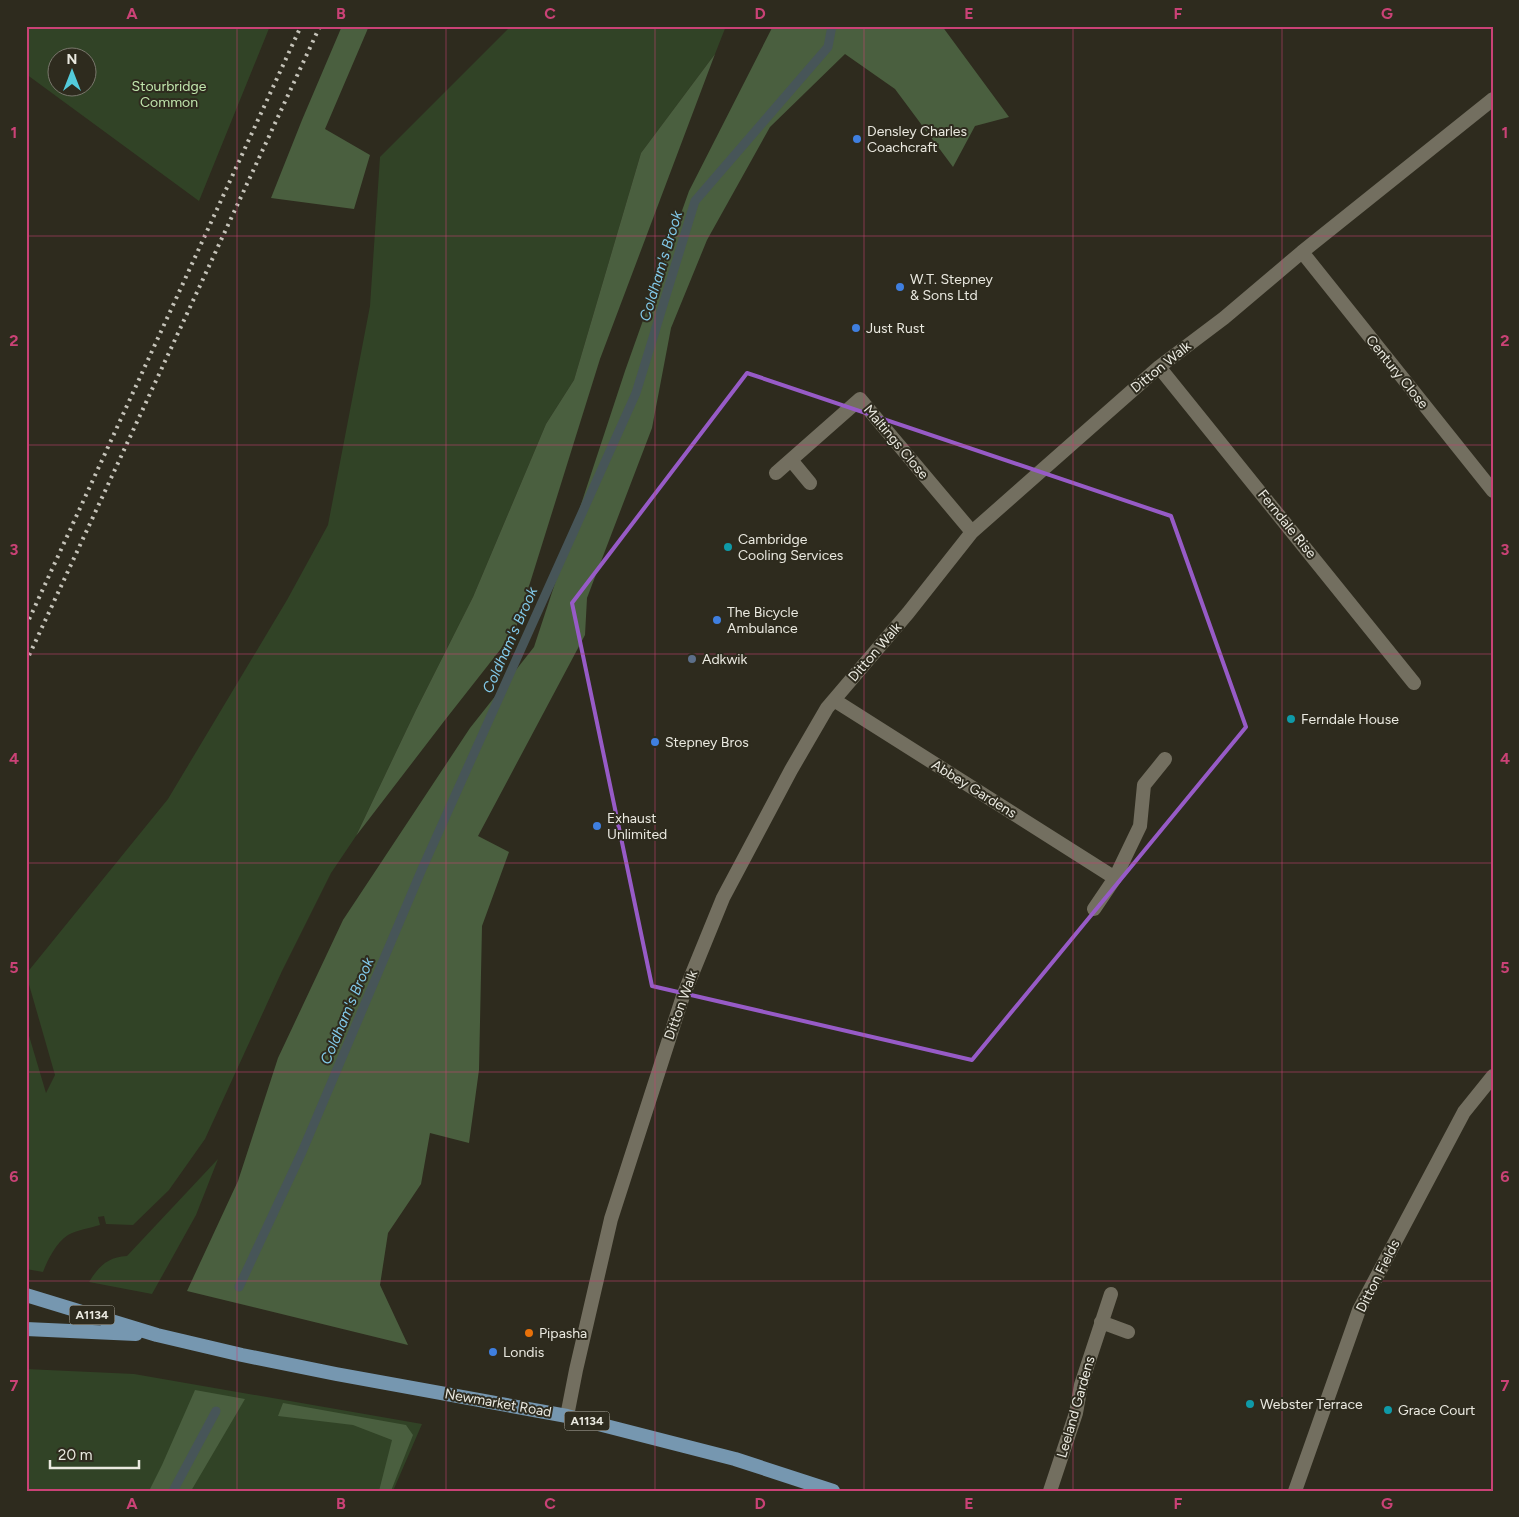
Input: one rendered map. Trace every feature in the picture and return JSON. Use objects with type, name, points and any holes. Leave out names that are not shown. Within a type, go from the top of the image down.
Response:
[{"type":"main road","name":"Newmarket Road","points":[[26,1295],[157,1335],[242,1355],[567,1416],[735,1459],[833,1491]]},
{"type":"main road","name":"Newmarket Road","points":[[26,1329],[157,1335]]},
{"type":"street","name":"Ditton Walk","points":[[567,1416],[611,1220],[682,996],[723,898],[791,770],[827,708],[908,613],[972,532],[1159,367],[1224,318],[1302,252],[1493,99]]},
{"type":"street","name":"Century Close","points":[[1302,252],[1493,491]]},
{"type":"street","name":"Ferndale Rise","points":[[1159,367],[1414,683]]},
{"type":"street","name":"Maltings Close","points":[[776,473],[860,399],[972,532]]},
{"type":"street","points":[[791,460],[810,483]]},
{"type":"street","name":"Abbey Gardens","points":[[834,700],[1115,878]]},
{"type":"street","points":[[1094,910],[1115,878],[1140,826],[1144,785],[1165,759]]},
{"type":"street","name":"Ditton Fields","points":[[1296,1491],[1359,1310],[1464,1112],[1493,1076]]},
{"type":"street","name":"Leeland Gardens","points":[[1050,1491],[1076,1413],[1080,1385],[1110,1294]]},
{"type":"street","points":[[1101,1322],[1128,1332]]},
{"type":"highlighted area","points":[[747,373],[1171,516],[1246,727],[972,1060],[652,986],[572,603]]},
{"type":"green space","name":"Stourbridge Common","points":[[26,26],[270,26],[199,201],[59,98],[98,98],[98,48],[48,48],[48,90],[26,74]]},
{"type":"green space","points":[[342,26],[369,26],[325,129],[370,155],[354,209],[271,198],[302,120]]},
{"type":"green space","points":[[511,26],[726,26],[715,54],[641,153],[574,380],[546,424],[473,597],[416,710],[356,836],[331,873],[282,971],[205,1139],[169,1190],[133,1225],[106,1224],[104,1216],[98,1217],[100,1225],[75,1232],[60,1242],[43,1272],[26,1269],[27,1029],[46,1093],[55,1075],[26,974],[168,799],[287,600],[328,525],[370,306],[380,157]]},
{"type":"green space","points":[[773,26],[942,26],[1009,117],[975,126],[953,167],[895,89],[845,54],[770,127],[707,240],[671,328],[652,428],[587,598],[585,635],[478,836],[509,852],[482,926],[479,1070],[469,1143],[430,1133],[421,1184],[388,1233],[380,1285],[408,1345],[187,1291],[238,1181],[278,1058],[343,920],[470,728],[534,647],[625,371],[689,191]]},
{"type":"green space","points":[[715,54],[600,359],[515,631],[356,836],[416,710],[473,597],[546,424],[574,380],[641,153]]},
{"type":"green space","points":[[218,1159],[196,1215],[152,1294],[89,1282],[96,1271],[109,1260],[127,1256]]},
{"type":"green space","points":[[26,1369],[134,1374],[422,1424],[393,1491],[26,1491]]},
{"type":"green space","points":[[195,1390],[245,1399],[191,1491],[149,1491],[162,1465]]},
{"type":"green space","points":[[283,1403],[406,1425],[413,1435],[391,1491],[379,1491],[392,1440],[353,1425],[278,1416]]},
{"type":"waterway","name":"Coldham's Brook","points":[[239,1287],[302,1152],[422,869],[636,393],[695,201],[828,47],[832,26]]},
{"type":"waterway","points":[[173,1491],[216,1411]]},
{"type":"railway","points":[[26,626],[301,26]]},
{"type":"railway","points":[[26,662],[320,26]]},
{"type":"place","name":"Densley Charles Coachcraft","points":[[857,139]]},
{"type":"place","name":"W.T. Stepney & Sons Ltd","points":[[900,287]]},
{"type":"place","name":"Just Rust","points":[[856,328]]},
{"type":"place","name":"Cambridge Cooling Services","points":[[728,547]]},
{"type":"place","name":"The Bicycle Ambulance","points":[[717,620]]},
{"type":"place","name":"Adkwik","points":[[692,659]]},
{"type":"place","name":"Ferndale House","points":[[1291,719]]},
{"type":"place","name":"Stepney Bros","points":[[655,742]]},
{"type":"place","name":"Exhaust Unlimited","points":[[597,826]]},
{"type":"place","name":"Pipasha","points":[[529,1333]]},
{"type":"place","name":"Londis","points":[[493,1352]]},
{"type":"place","name":"Webster Terrace","points":[[1250,1404]]},
{"type":"place","name":"Grace Court","points":[[1388,1410]]}]
